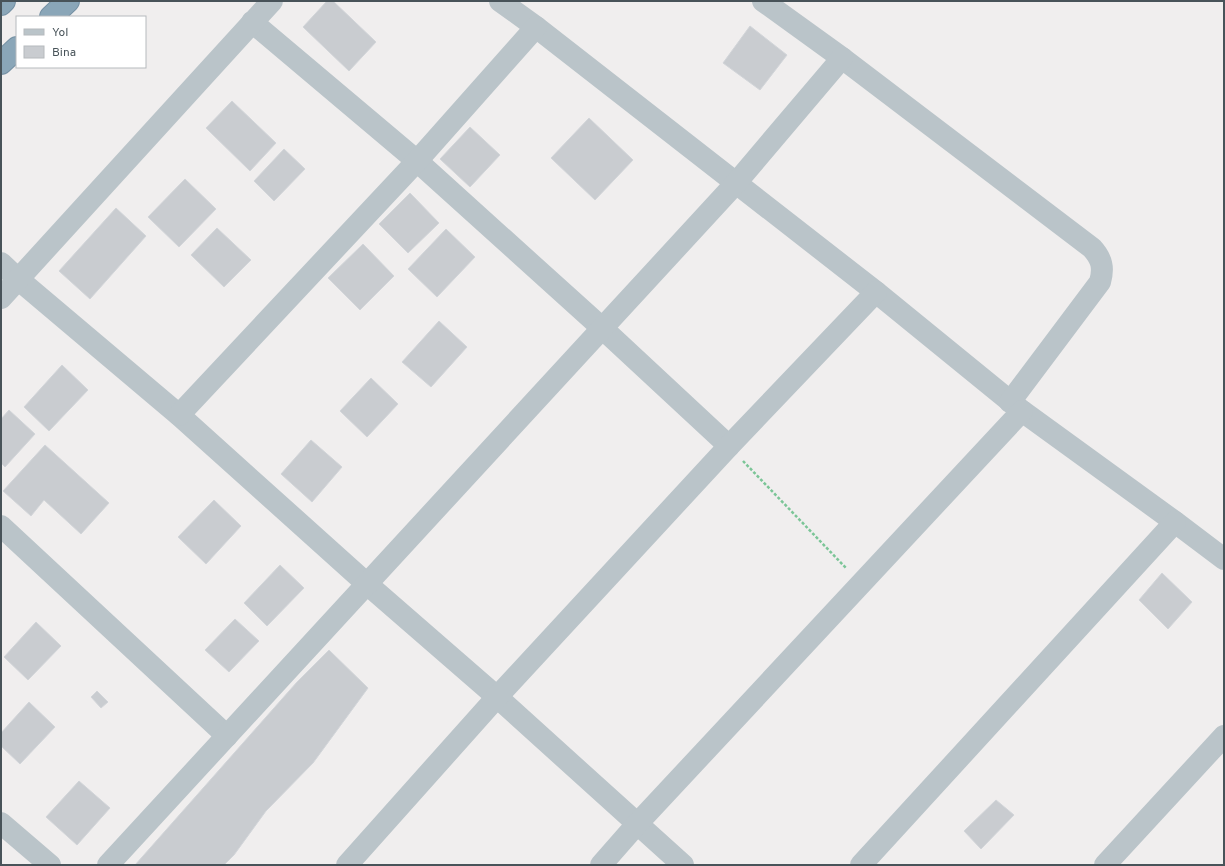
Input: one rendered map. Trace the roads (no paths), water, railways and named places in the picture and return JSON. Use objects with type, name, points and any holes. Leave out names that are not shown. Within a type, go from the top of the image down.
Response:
[{"type":"highway","points":[[1,4],[4,1]]},
{"type":"highway","points":[[52,16],[68,1]]},
{"type":"highway","points":[[1,63],[16,49]]},
{"type":"street","points":[[1,298],[272,1]]},
{"type":"street","points":[[500,1],[536,27],[876,292],[1016,407],[1224,559]]},
{"type":"street","points":[[601,865],[637,824],[862,584],[1016,407],[1100,282],[1102,267],[1100,259],[1092,248],[842,58],[763,1]]},
{"type":"street","points":[[252,22],[417,161],[602,328],[729,446]]},
{"type":"street","points":[[179,415],[417,161],[536,27]]},
{"type":"street","points":[[108,865],[736,183],[842,58]]},
{"type":"street","points":[[1,263],[179,415],[367,584],[497,697],[682,865]]},
{"type":"street","points":[[347,865],[497,697],[729,446],[876,292]]},
{"type":"street","points":[[861,865],[1175,522]]},
{"type":"street","points":[[1,526],[227,736]]},
{"type":"street","points":[[1105,865],[1224,736]]},
{"type":"street","points":[[1,823],[50,865]]}]
